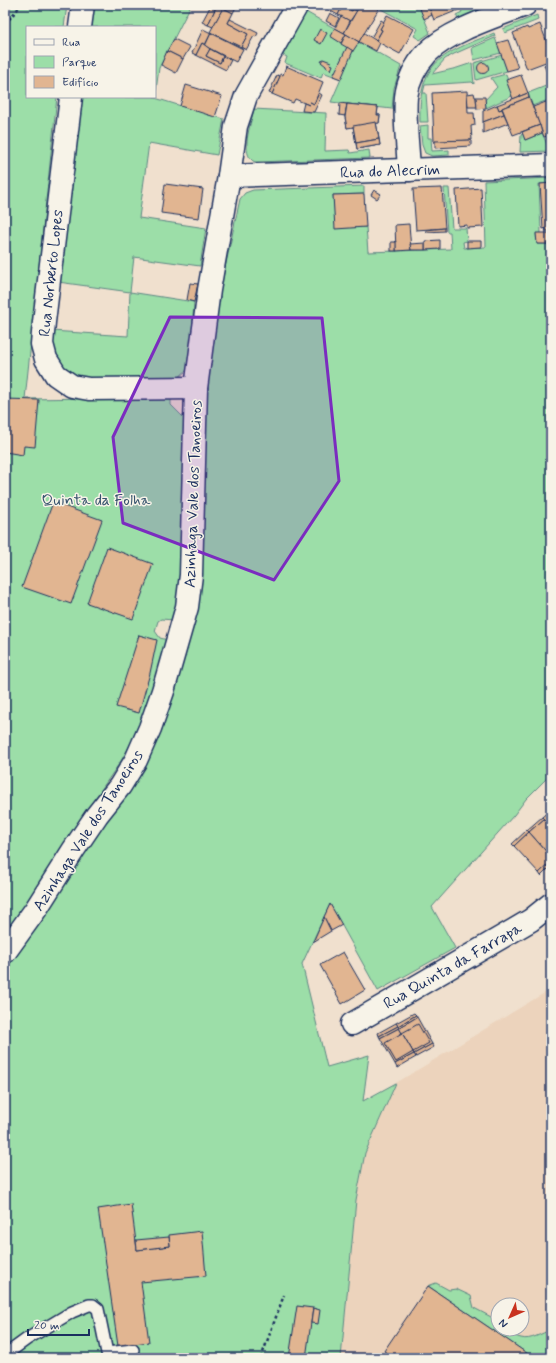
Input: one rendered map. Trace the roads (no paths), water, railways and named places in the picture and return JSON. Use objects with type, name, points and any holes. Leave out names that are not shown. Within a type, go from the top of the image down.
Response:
[{"type":"street","points":[[80,26],[83,5]]},
{"type":"street","name":"Azinhaga Vale dos Tanoeiros","points":[[5,952],[36,909],[97,815],[120,786],[136,760],[150,728],[163,691],[187,606],[191,575],[196,388],[209,290],[229,176],[236,126],[243,103],[253,82],[297,5]]},
{"type":"street","points":[[409,170],[406,96],[410,81],[417,66],[427,53],[441,42],[478,24],[525,5]]},
{"type":"street","name":"Rua Norberto Lopes","points":[[71,98],[44,322],[42,344],[46,359],[56,375],[72,386],[89,389],[196,388]]},
{"type":"street","name":"Rua do Alecrim","points":[[229,176],[551,165]]},
{"type":"street","name":"Rua Quinta da Farrapa","points":[[352,1024],[531,920],[551,904]]},
{"type":"lane","points":[[5,1355],[27,1339],[72,1312],[89,1305],[93,1305],[98,1309],[107,1352],[133,1350]]},
{"type":"park label","name":"Quinta da Folha","points":[[96,499]]}]
